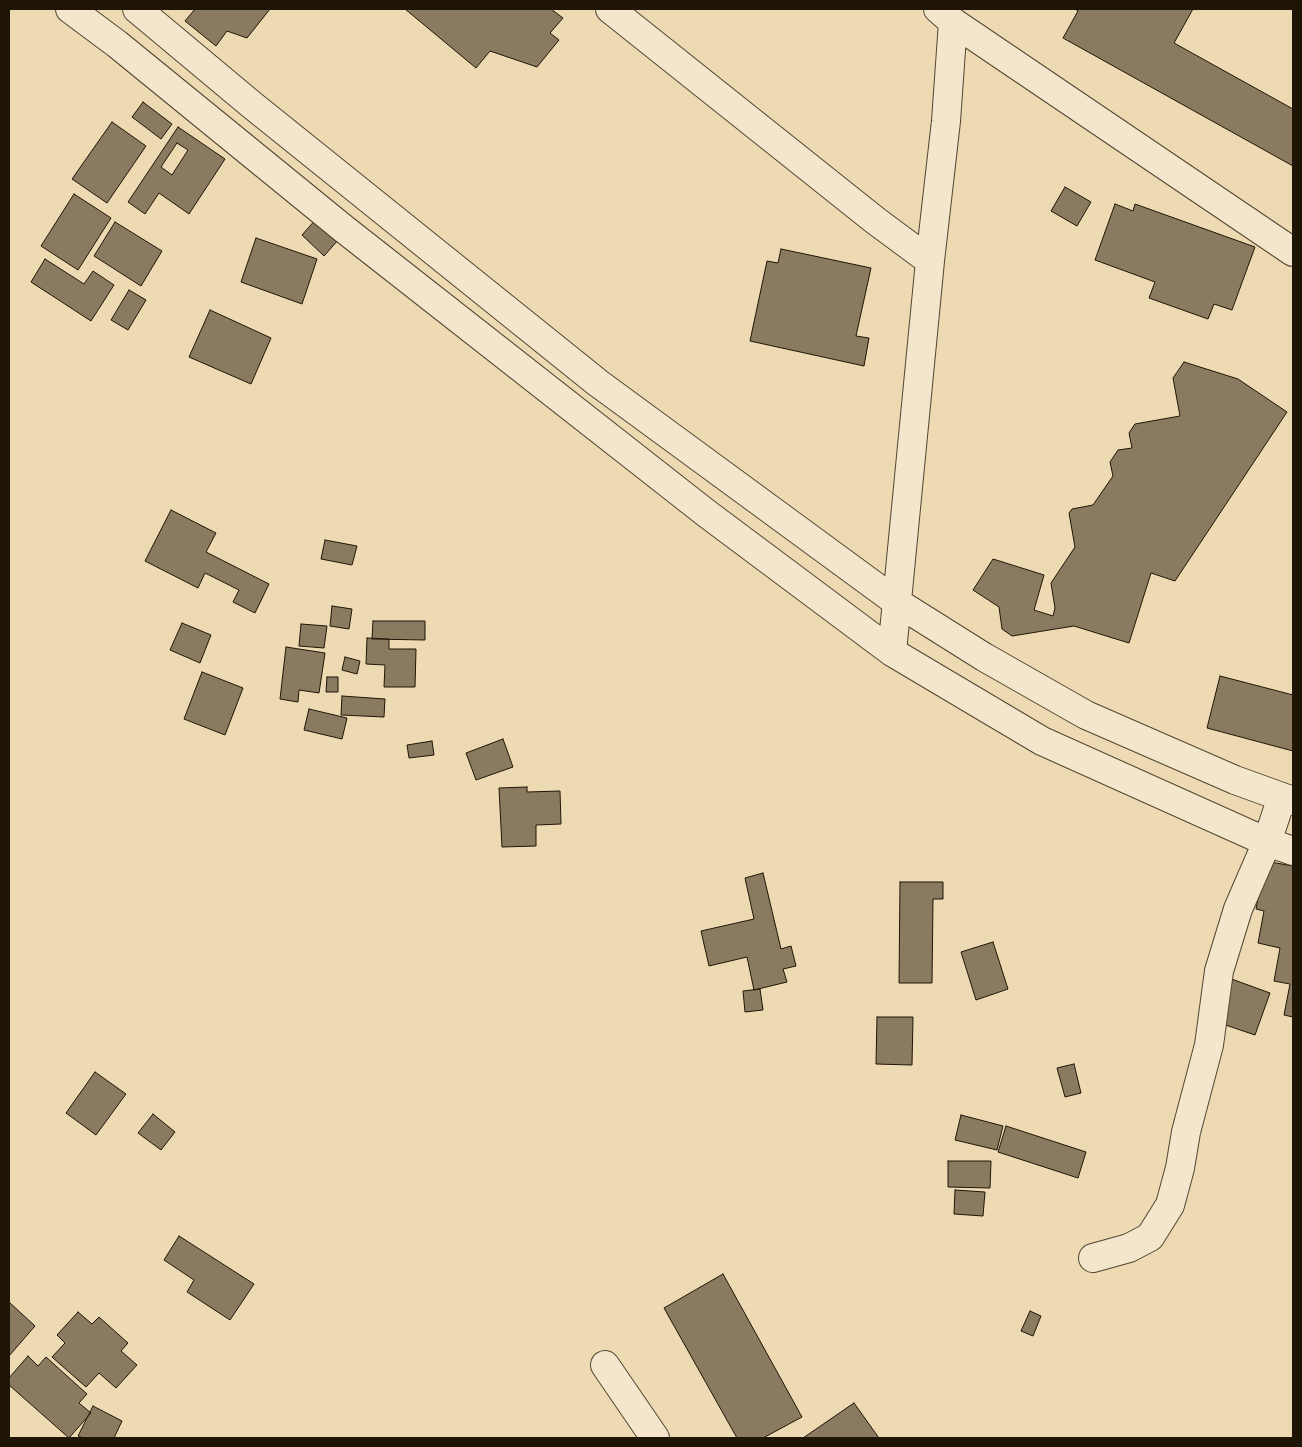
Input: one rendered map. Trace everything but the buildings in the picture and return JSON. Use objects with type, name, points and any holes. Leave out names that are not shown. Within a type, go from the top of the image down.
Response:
[{"type":"street","points":[[70,9],[117,44],[344,229],[698,507],[892,652],[1042,741],[1267,842],[1293,850]]},
{"type":"street","points":[[610,9],[876,221],[930,261]]},
{"type":"street","points":[[117,44],[142,10],[252,105],[598,383],[898,603],[984,657],[1086,715],[1235,780],[1288,799],[1238,909],[1219,971],[1209,1045],[1186,1132],[1180,1168],[1170,1205],[1150,1237],[1129,1248],[1093,1258]]},
{"type":"street","points":[[892,652],[930,261],[946,121],[945,16]]},
{"type":"street","points":[[945,16],[1293,252]]},
{"type":"street","points":[[604,1365],[655,1438]]}]
